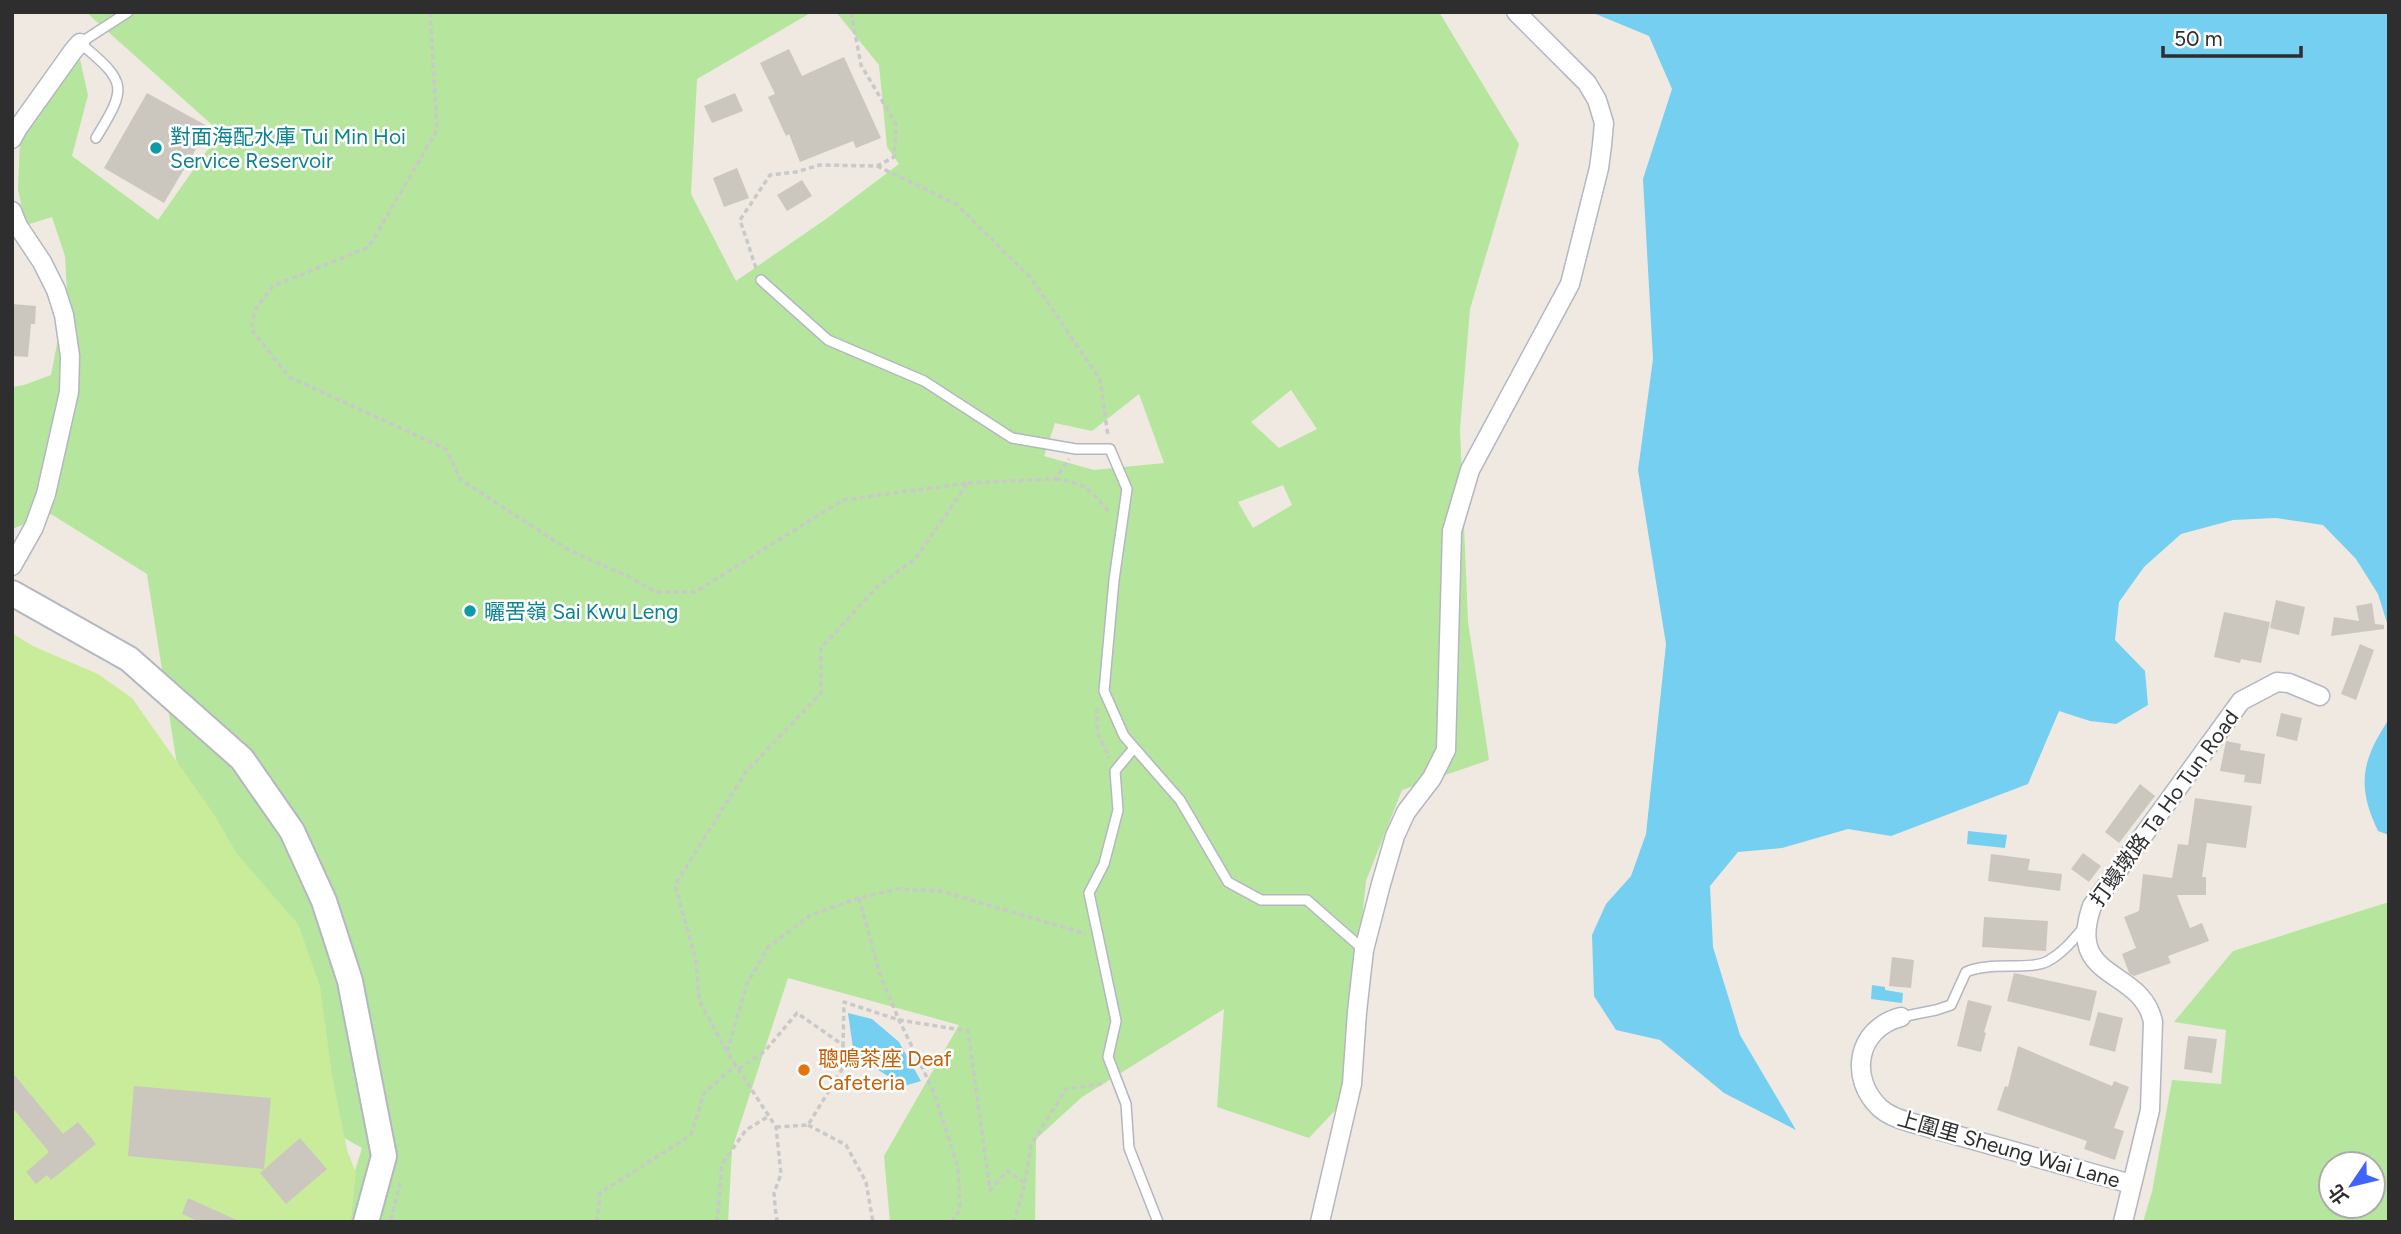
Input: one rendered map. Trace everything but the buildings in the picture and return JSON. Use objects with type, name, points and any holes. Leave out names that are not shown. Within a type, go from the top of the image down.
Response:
[{"type":"street","points":[[1320,1222],[1352,1084],[1356,1012],[1364,950],[1395,836],[1406,812],[1432,778],[1446,750],[1452,531],[1470,470],[1570,284],[1599,168],[1604,123],[1597,100],[1587,83],[1516,12]]},
{"type":"street","points":[[12,139],[80,43]]},
{"type":"street","points":[[12,211],[56,290],[64,315],[70,356],[69,392],[46,494],[34,527],[12,566]]},
{"type":"street","points":[[12,593],[129,659],[242,759],[292,831],[324,901],[350,981],[384,1156],[366,1222]]},
{"type":"street","name":"打蠔墩路 Ta Ho Tun Road","points":[[2123,1222],[2150,1110],[2153,1022],[2145,1000],[2098,964],[2086,947],[2085,926],[2092,906],[2241,701],[2277,682],[2289,683],[2320,696]]},
{"type":"street","name":"上圍里 Sheung Wai Lane","points":[[1900,1017],[1877,1027],[1864,1048],[1861,1064],[1863,1080],[1880,1108],[1893,1117],[1909,1122],[2131,1184]]},
{"type":"lane","points":[[96,138],[116,104],[118,88],[108,68],[80,43],[128,12]]},
{"type":"lane","points":[[761,280],[828,340],[924,381],[1012,438],[1076,449],[1110,449],[1127,489],[1114,580],[1104,691],[1124,736],[1180,800],[1228,883],[1261,900],[1307,900],[1364,950]]},
{"type":"lane","points":[[1134,748],[1115,771],[1118,810],[1104,864],[1089,892],[1116,1021],[1108,1057],[1126,1104],[1129,1148],[1158,1222]]},
{"type":"lane","points":[[1900,1017],[1951,1005],[1966,972],[1978,967],[2045,963],[2064,951],[2085,926]]},
{"type":"path","points":[[430,12],[437,130],[369,247],[273,286],[255,310],[251,329],[289,377],[446,449],[461,480],[569,550],[656,592],[695,592],[843,500],[968,483],[1055,479],[1076,449]]},
{"type":"path","points":[[851,12],[861,65],[896,124],[894,157],[877,166]]},
{"type":"path","points":[[761,280],[740,220],[770,175],[796,172],[820,165],[877,166],[956,204],[1030,276],[1100,379],[1110,449]]},
{"type":"path","points":[[778,1222],[774,1193],[781,1174],[776,1127],[727,1052],[699,1000],[696,960],[676,885],[745,773],[821,693],[821,648],[877,587],[915,559],[968,483]]},
{"type":"path","points":[[727,1052],[747,984],[768,947],[811,915],[859,898],[898,889],[941,891],[1098,938]]},
{"type":"path","points":[[859,898],[880,975],[933,1090],[958,1167],[960,1210],[951,1222]]},
{"type":"path","points":[[808,1125],[844,1066],[844,1002],[899,1020],[968,1031],[990,1190],[1007,1171],[1025,1183]]},
{"type":"path","points":[[597,1222],[600,1193],[691,1135],[704,1093],[738,1067],[765,1051],[797,1013],[843,1045]]},
{"type":"path","points":[[1014,1222],[1025,1183],[1031,1145],[1066,1089],[1118,1082]]},
{"type":"path","points":[[717,1222],[722,1164],[746,1130],[769,1116]]},
{"type":"path","points":[[776,1127],[808,1125],[846,1145],[866,1182],[873,1222]]},
{"type":"path","points":[[390,1222],[400,1191],[400,1179]]},
{"type":"green space","points":[[86,12],[812,12],[697,79],[691,194],[736,281],[826,219],[899,164],[887,147],[879,65],[836,12],[1439,12],[1519,144],[1470,309],[1460,429],[1468,622],[1489,760],[1402,790],[1366,881],[1343,1102],[1309,1138],[1217,1107],[1224,1009],[1082,1097],[1036,1139],[1035,1222],[890,1222],[884,1156],[959,1025],[788,978],[732,1149],[728,1222],[339,1222],[362,1148],[225,1070],[147,574],[51,514],[12,529],[12,387],[51,375],[67,292],[65,256],[52,217],[26,225],[18,190],[20,137],[79,55],[88,95],[72,156],[158,220],[220,132]],"holes":[[[1291,390],[1317,429],[1279,448],[1251,422]],[[1139,394],[1164,463],[1094,470],[1044,456],[1055,423],[1092,431]],[[1283,485],[1292,505],[1253,528],[1238,502]]]},
{"type":"green space","points":[[12,633],[33,646],[98,674],[132,698],[213,813],[237,854],[298,924],[320,986],[332,1075],[347,1150],[356,1173],[351,1222],[12,1222]]},
{"type":"green space","points":[[2389,902],[2389,1222],[2143,1222],[2152,1192],[2172,1080],[2221,1084],[2226,1030],[2174,1022],[2233,951]]},
{"type":"water","points":[[1591,12],[2389,12],[2389,629],[2378,594],[2356,559],[2323,525],[2276,518],[2233,520],[2181,534],[2144,567],[2119,602],[2115,640],[2145,671],[2148,705],[2116,724],[2090,721],[2059,711],[2028,784],[1891,836],[1848,829],[1782,848],[1738,852],[1710,886],[1713,947],[1740,1035],[1796,1130],[1724,1093],[1660,1040],[1616,1030],[1594,996],[1592,935],[1606,904],[1631,876],[1646,834],[1666,644],[1638,470],[1653,359],[1643,179],[1672,89],[1649,36]]},
{"type":"water","points":[[2389,719],[2389,835],[2378,831],[2371,815],[2365,773],[2373,747]]},
{"type":"water","points":[[1968,831],[2007,835],[2005,848],[1967,844]]},
{"type":"water","points":[[1872,985],[1903,993],[1902,1003],[1871,999]]},
{"type":"water","points":[[848,1013],[872,1019],[899,1042],[921,1081],[904,1086],[854,1055]]},
{"type":"place","name":"對面海配水庫 Tui Min Hoi Service Reservoir","points":[[156,148]]},
{"type":"place","name":"曬罟嶺 Sai Kwu Leng","points":[[470,611]]},
{"type":"place","name":"聰鳴茶座 Deaf Cafeteria","points":[[804,1070]]}]
